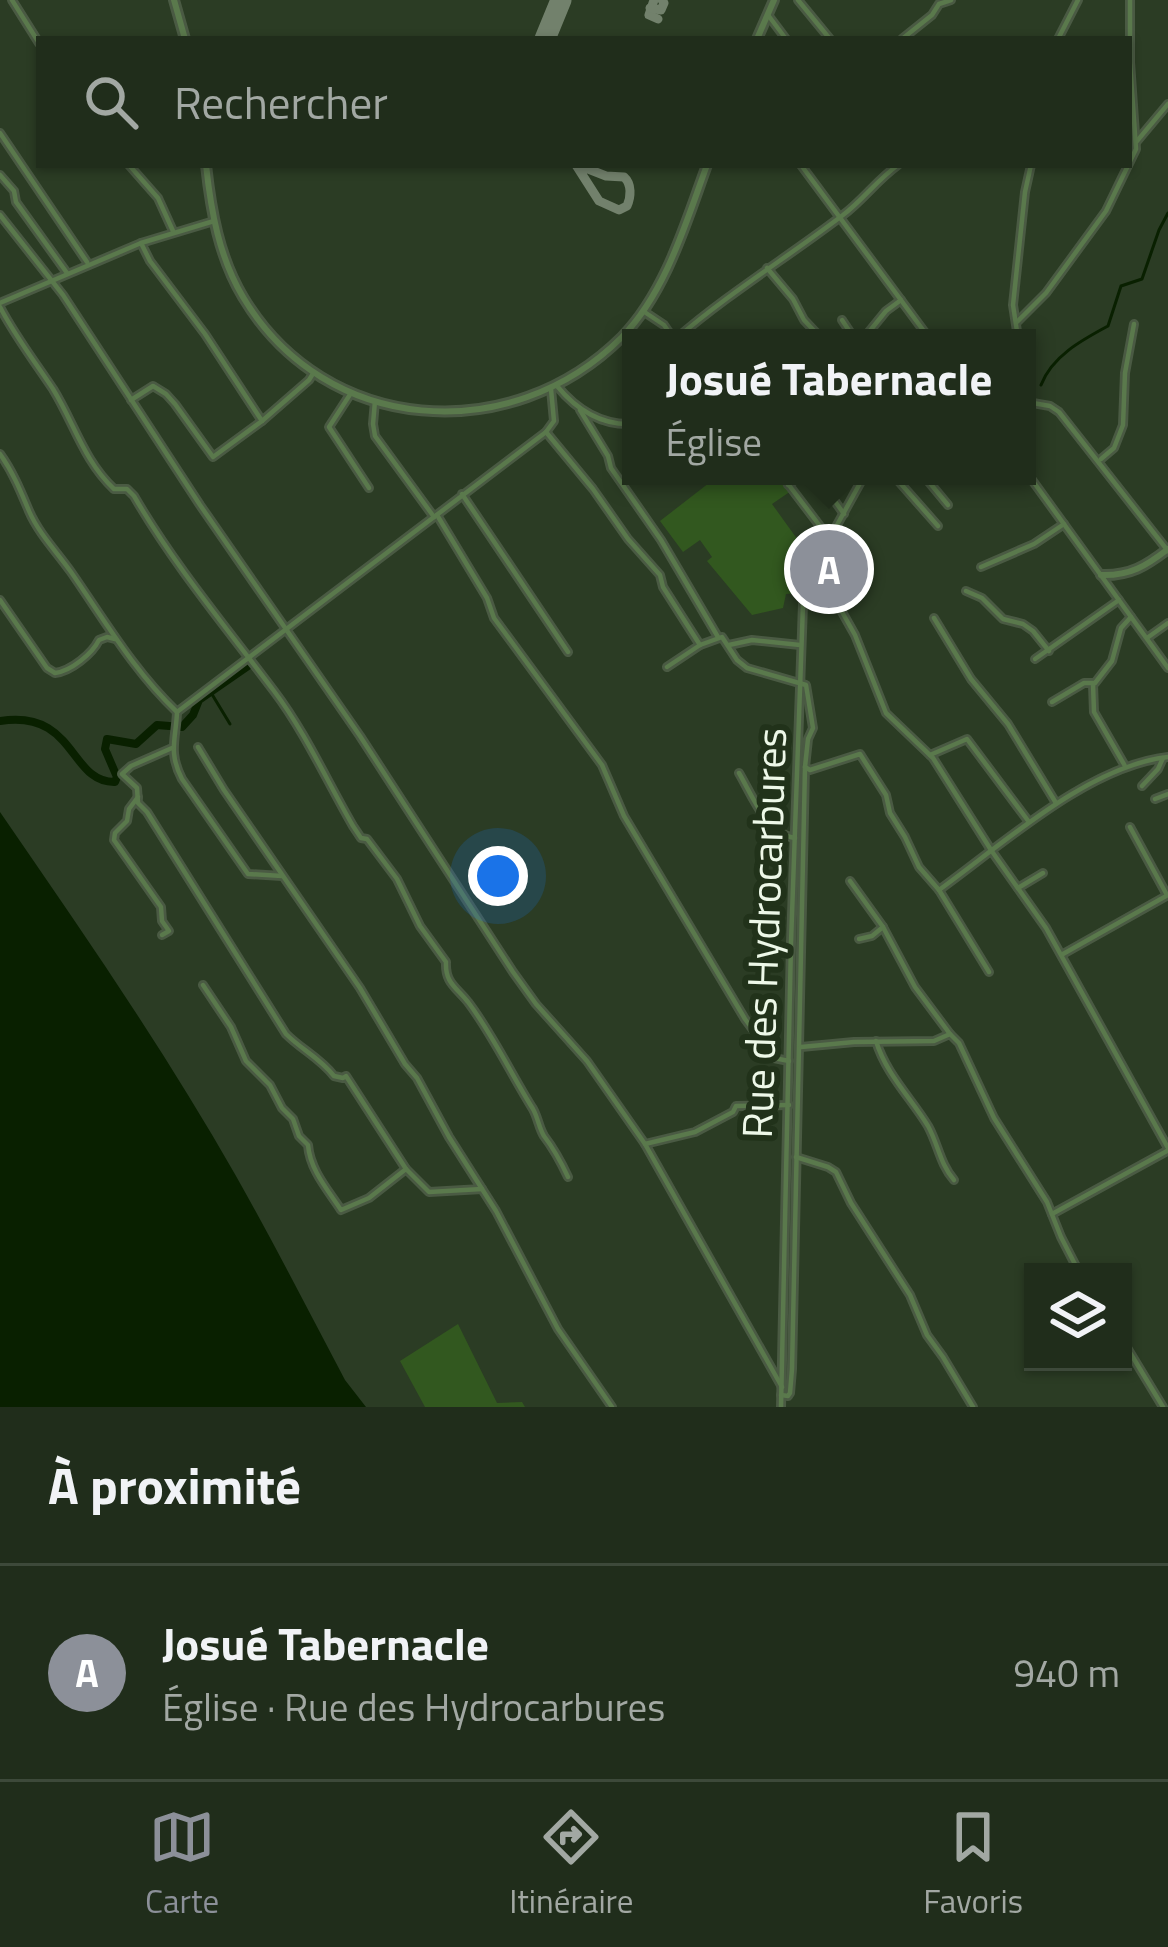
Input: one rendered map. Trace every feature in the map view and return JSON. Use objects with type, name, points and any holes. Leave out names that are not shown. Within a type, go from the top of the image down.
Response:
[{"type":"street","points":[[13,0],[36,39]]},
{"type":"street","points":[[174,0],[184,36]]},
{"type":"street","points":[[759,36],[774,0]]},
{"type":"street","points":[[798,0],[828,36]]},
{"type":"street","points":[[906,36],[939,4],[951,0]]},
{"type":"street","points":[[1060,36],[1078,0]]},
{"type":"street","points":[[1130,0],[1130,36]]},
{"type":"street","points":[[768,15],[784,36]]},
{"type":"street","points":[[1132,85],[1137,142]]},
{"type":"street","points":[[1132,156],[1137,142],[1168,104]]},
{"type":"street","points":[[0,133],[88,264]]},
{"type":"street","points":[[132,168],[162,203],[173,231]]},
{"type":"street","points":[[206,168],[214,221],[228,267],[249,307],[280,344],[314,372],[351,392],[412,410],[457,412],[507,404],[554,387],[590,365],[622,337]]},
{"type":"street","points":[[629,329],[662,277],[705,168]]},
{"type":"street","points":[[803,168],[922,329]]},
{"type":"street","points":[[876,168],[882,176]]},
{"type":"street","points":[[687,329],[841,217],[894,168]]},
{"type":"street","points":[[1017,329],[1013,304],[1030,168]]},
{"type":"street","points":[[1017,322],[1046,293],[1106,211],[1128,168]]},
{"type":"street","points":[[0,175],[67,273]]},
{"type":"street","points":[[0,215],[63,295],[513,972],[587,1061],[645,1144],[781,1391],[788,1396],[805,767],[813,719],[806,685],[747,668],[722,637],[667,667]]},
{"type":"street","points":[[214,221],[141,243],[0,305],[102,477],[111,488],[127,489],[134,496],[204,602],[293,718],[361,838],[367,839],[398,878],[420,926],[446,962],[451,985],[466,1001],[537,1114],[542,1134],[568,1177]]},
{"type":"street","points":[[141,243],[262,421]]},
{"type":"street","points":[[767,268],[812,329]]},
{"type":"street","points":[[871,329],[901,300]]},
{"type":"street","points":[[643,311],[667,329]]},
{"type":"street","points":[[842,320],[848,329]]},
{"type":"street","points":[[1100,460],[1114,448],[1123,425],[1125,373],[1134,324]]},
{"type":"street","points":[[131,400],[153,386],[166,394],[213,457],[262,421],[314,372]]},
{"type":"street","points":[[177,712],[546,432],[554,421],[554,387]]},
{"type":"street","points":[[554,387],[580,410],[622,423]]},
{"type":"street","points":[[351,392],[328,427],[369,488]]},
{"type":"street","points":[[374,400],[375,436],[435,516],[487,598],[494,618],[602,765],[625,816],[746,1019],[775,1058],[790,1061]]},
{"type":"street","points":[[1036,403],[1059,412],[1168,550],[1132,573],[1101,575]]},
{"type":"street","points":[[580,410],[622,484]]},
{"type":"street","points":[[546,432],[659,575],[700,646]]},
{"type":"street","points":[[0,454],[47,542],[146,682],[177,712],[172,748],[182,778],[248,874],[283,876]]},
{"type":"street","points":[[623,485],[718,637]]},
{"type":"street","points":[[788,485],[829,538]]},
{"type":"street","points":[[824,485],[844,514]]},
{"type":"street","name":"Rue des Hydrocarbures","points":[[781,1407],[804,593],[860,485]]},
{"type":"street","points":[[902,485],[938,526]]},
{"type":"street","points":[[931,485],[948,505]]},
{"type":"street","points":[[1036,485],[1168,668]]},
{"type":"street","points":[[462,494],[568,652]]},
{"type":"street","points":[[981,567],[1034,544],[1064,524]]},
{"type":"street","points":[[810,574],[828,586],[855,635],[886,713],[943,771],[1061,955],[1168,1149],[1052,1214]]},
{"type":"street","points":[[966,591],[982,598],[1003,619],[1023,624],[1048,651]]},
{"type":"street","points":[[1035,659],[1119,599]]},
{"type":"street","points":[[0,600],[47,668],[56,673],[70,668],[99,640],[115,639]]},
{"type":"street","points":[[1126,768],[1094,712],[1093,685],[1112,662],[1121,628],[1131,616]]},
{"type":"street","points":[[934,618],[970,679],[1008,724],[1058,805]]},
{"type":"street","points":[[1147,638],[1168,623]]},
{"type":"street","points":[[729,645],[752,640],[801,646]]},
{"type":"street","points":[[1052,702],[1084,682],[1093,685]]},
{"type":"street","points":[[930,754],[968,739],[1030,824]]},
{"type":"street","points":[[198,747],[360,988],[482,1189],[558,1329],[612,1407]]},
{"type":"street","points":[[172,748],[122,774],[137,788],[138,803],[286,1034],[321,1059],[334,1076],[346,1076],[406,1169],[429,1192],[482,1189]]},
{"type":"street","points":[[805,767],[810,770],[860,754],[886,795],[890,813],[919,867],[939,890],[989,972]]},
{"type":"street","points":[[939,890],[1083,786],[1149,759],[1165,758]]},
{"type":"street","points":[[1142,786],[1165,758]]},
{"type":"street","points":[[740,773],[778,833],[795,838]]},
{"type":"street","points":[[1155,800],[1168,794]]},
{"type":"street","points":[[138,796],[114,841],[161,907],[169,931],[162,935]]},
{"type":"street","points":[[1061,955],[1168,896],[1130,827]]},
{"type":"street","points":[[793,871],[803,872]]},
{"type":"street","points":[[1018,888],[1043,873]]},
{"type":"street","points":[[850,881],[883,927],[916,987],[959,1043],[994,1118],[1047,1202],[1075,1263]]},
{"type":"street","points":[[859,939],[883,927]]},
{"type":"street","points":[[203,985],[246,1060],[270,1085],[308,1145],[314,1168],[341,1210],[369,1198],[406,1169]]},
{"type":"street","points":[[790,1047],[934,1041],[950,1034]]},
{"type":"street","points":[[876,1041],[881,1059],[926,1123],[954,1180]]},
{"type":"street","points":[[645,1144],[694,1132],[736,1106],[788,1105]]},
{"type":"street","points":[[796,1157],[836,1172],[973,1407]]},
{"type":"street","points":[[1132,1355],[1163,1407]]},
{"type":"green space","points":[[706,485],[787,485],[791,491],[772,504],[813,561],[800,593],[786,594],[783,608],[752,615],[707,561],[712,557],[700,540],[683,552],[660,521]]},
{"type":"green space","points":[[458,1324],[497,1403],[522,1402],[525,1407],[425,1407],[400,1361]]},
{"type":"shaded area","points":[[0,812],[181,1083],[345,1380],[366,1407],[0,1407]]},
{"type":"waterway","points":[[1041,385],[1060,357],[1108,326],[1121,286],[1142,279],[1168,213]]},
{"type":"waterway","points":[[0,721],[25,720],[44,726],[58,735],[88,771],[115,782],[105,749],[107,739],[136,744],[157,725],[182,727],[199,700],[251,664]]},
{"type":"waterway","points":[[210,691],[230,724]]},
{"type":"taxiway","points":[[654,0],[649,15],[658,19]]},
{"type":"taxiway","points":[[650,8],[661,10],[662,0]]},
{"type":"taxiway","points":[[578,168],[599,201],[619,210],[627,206],[630,191],[624,177],[586,168]]},
{"type":"runway","points":[[546,36],[561,0]]},
{"type":"place","name":"Josué Tabernacle","points":[[829,569]]}]
